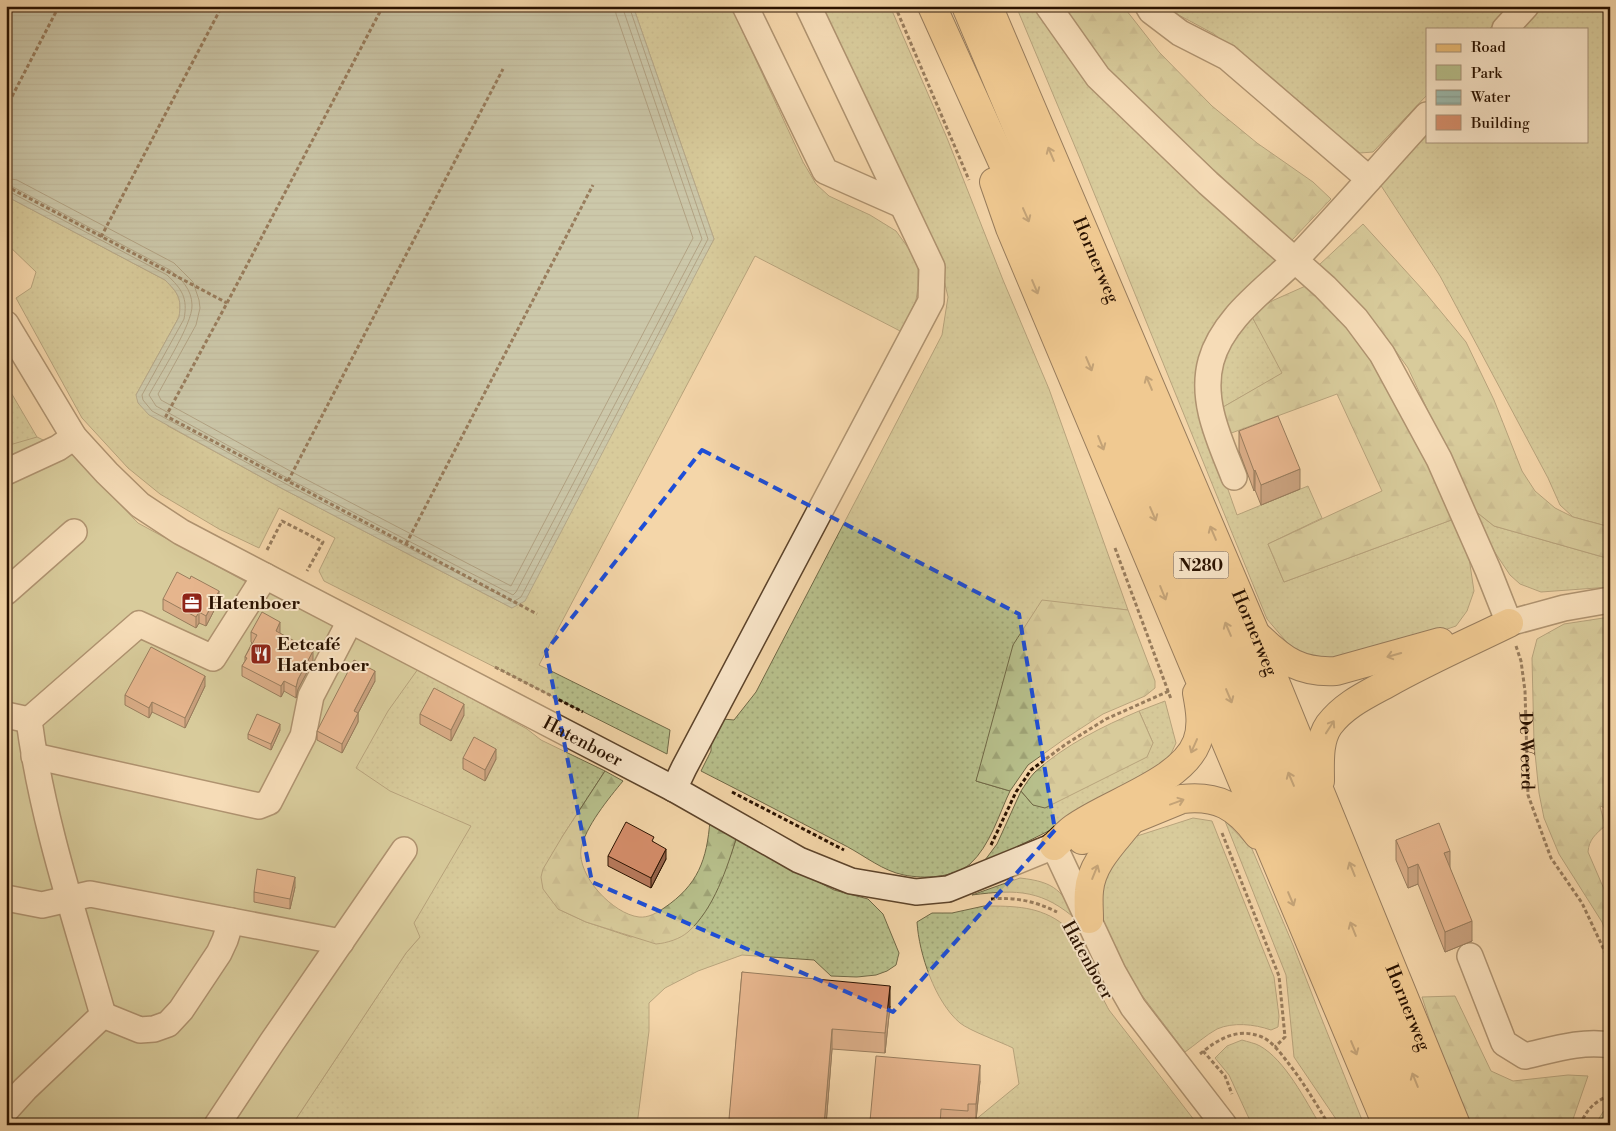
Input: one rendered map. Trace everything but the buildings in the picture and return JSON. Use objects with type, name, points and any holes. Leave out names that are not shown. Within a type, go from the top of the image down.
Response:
[{"type":"main road","name":"Hornerweg","points":[[966,6],[1308,818],[1434,1125]]},
{"type":"main road","name":"Hornerweg","points":[[988,6],[1256,635],[1456,1125]]},
{"type":"main road","name":"N280","points":[[937,16],[1010,228],[1387,1125]]},
{"type":"main road","name":"N280","points":[[937,16],[1030,223],[1409,1125]]},
{"type":"main road","points":[[1256,635],[1289,663],[1304,669],[1321,672],[1336,671],[1509,623]]},
{"type":"main road","points":[[1320,791],[1322,739],[1329,726],[1348,705],[1409,671],[1509,623]]},
{"type":"main road","points":[[1054,846],[1074,828],[1170,774],[1189,757],[1197,741],[1201,721],[1192,664]]},
{"type":"main road","points":[[1054,846],[1080,841],[1182,799],[1208,798],[1222,802],[1237,812],[1255,830],[1272,854]]},
{"type":"main road","points":[[1089,919],[1089,890],[1094,870],[1105,852],[1132,820]]},
{"type":"street","points":[[745,6],[825,171],[902,205]]},
{"type":"street","points":[[674,790],[931,301],[932,267],[808,6]]},
{"type":"street","points":[[1048,6],[1098,78],[1208,184],[1325,286],[1356,319],[1382,354],[1439,459],[1509,623],[1564,608],[1610,600]]},
{"type":"street","points":[[1148,6],[1151,11],[1180,33],[1227,57],[1369,179]]},
{"type":"street","points":[[1506,28],[1526,6]]},
{"type":"street","points":[[1234,478],[1214,427],[1208,391],[1211,362],[1218,342],[1236,318],[1295,260],[1426,116]]},
{"type":"street","name":"Hatenboer","points":[[9,313],[74,437],[106,473],[140,505],[181,532],[266,565],[350,621],[674,790],[799,860],[851,881],[916,892],[948,889],[1054,846]]},
{"type":"street","points":[[6,472],[58,448],[74,437]]},
{"type":"street","points":[[6,592],[74,532]]},
{"type":"street","points":[[103,1015],[47,819],[34,756],[18,717],[139,624],[213,658],[266,565]]},
{"type":"street","points":[[34,756],[259,806],[269,802],[303,736],[311,696],[350,621]]},
{"type":"street","points":[[1054,846],[1113,972],[1134,1007],[1224,1125]]},
{"type":"street","points":[[217,1125],[404,850]]},
{"type":"street","points":[[6,898],[42,904],[90,894],[340,942]]},
{"type":"street","points":[[103,1015],[140,1030],[154,1029],[168,1024],[181,1010],[219,953],[226,940],[231,921]]},
{"type":"street","points":[[1470,956],[1504,1043],[1525,1056],[1582,1044],[1600,1043],[1610,1045]]},
{"type":"street","points":[[6,1110],[25,1089],[103,1015]]},
{"type":"path","points":[[6,108],[60,6]]},
{"type":"path","points":[[102,237],[222,6]]},
{"type":"path","points":[[383,6],[166,416],[537,614]]},
{"type":"path","points":[[895,6],[972,188]]},
{"type":"path","points":[[288,481],[503,69]]},
{"type":"path","points":[[6,186],[227,303]]},
{"type":"path","points":[[406,544],[593,186]]},
{"type":"path","points":[[6,294],[9,313]]},
{"type":"path","points":[[266,565],[282,521],[323,542],[306,574]]},
{"type":"path","points":[[1114,545],[1172,700]]},
{"type":"path","name":"De Weerd","points":[[1509,623],[1520,661],[1525,690],[1528,795],[1550,858],[1582,903],[1610,965]]},
{"type":"path","points":[[988,848],[993,842],[1016,792],[1031,770],[1066,744],[1106,719],[1169,691]]},
{"type":"path","points":[[1208,798],[1279,976],[1285,1038],[1275,1047]]},
{"type":"path","name":"Hatenboer","points":[[991,899],[1022,899],[1061,913]]},
{"type":"path","points":[[1204,1051],[1222,1037],[1242,1032],[1263,1037],[1275,1047],[1303,1082],[1329,1125]]},
{"type":"path","points":[[1580,1125],[1586,1112],[1596,1101],[1610,1095]]},
{"type":"highlighted area","points":[[702,450],[1019,614],[1055,830],[893,1012],[592,882],[546,651]]},
{"type":"green space","points":[[633,6],[731,6],[803,162],[816,184],[829,196],[870,215],[896,231],[918,266],[916,300],[902,332],[755,256],[539,665],[670,730],[667,754],[324,581],[319,571],[335,538],[279,508],[259,548],[219,529],[160,494],[128,468],[82,418],[16,298],[31,288],[36,272],[6,243],[6,196],[165,280],[178,296],[180,305],[179,317],[136,395],[168,426],[283,489],[512,608],[714,239]]},
{"type":"green space","points":[[816,6],[890,6],[947,138],[1003,280],[1049,389],[1128,610],[1042,601],[1032,618],[976,781],[1010,791],[989,839],[977,857],[963,869],[947,875],[929,877],[896,873],[701,771],[711,751],[711,741],[723,719],[734,720],[756,692],[942,335],[948,297],[941,267]]},
{"type":"green space","points":[[1016,6],[1037,6],[1277,258],[1261,279],[1200,410],[1237,515],[1308,486],[1322,518],[1268,544],[1284,582],[1454,519],[1469,558],[1474,591],[1467,611],[1456,626],[1418,639],[1336,660],[1308,657],[1290,646],[1267,619]]},
{"type":"green space","points":[[1061,6],[1123,6],[1159,52],[1212,106],[1257,143],[1313,182],[1331,199],[1292,240],[1147,108],[1102,64]]},
{"type":"green space","points":[[1162,6],[1512,6],[1490,28],[1426,28],[1426,96],[1373,152],[1360,153],[1214,34]]},
{"type":"green space","points":[[1540,6],[1610,6],[1610,527],[1573,517],[1560,505],[1548,478],[1440,276],[1378,181],[1426,129],[1426,142],[1588,142],[1588,28],[1520,28]]},
{"type":"green space","points":[[1363,224],[1423,290],[1466,342],[1494,400],[1522,471],[1535,491],[1555,508],[1573,517],[1610,527],[1610,559],[1494,526],[1474,510],[1408,368],[1380,329],[1319,265]]},
{"type":"green space","points":[[1310,284],[1374,360],[1441,486],[1454,519],[1284,582],[1268,544],[1382,491],[1337,394],[1226,435],[1218,410],[1282,373],[1250,313]]},
{"type":"green space","points":[[1250,313],[1283,373],[1218,410],[1221,354]]},
{"type":"green space","points":[[6,384],[37,437],[6,452]]},
{"type":"green space","points":[[37,437],[72,454],[138,523],[246,582],[359,635],[418,669],[388,711],[356,768],[390,791],[471,826],[414,923],[420,937],[406,953],[292,1125],[6,1125],[6,446]]},
{"type":"green space","points":[[1474,510],[1494,526],[1610,559],[1610,587],[1541,592],[1520,584],[1510,575],[1494,551]]},
{"type":"green space","points":[[1042,600],[1128,610],[1155,681],[1155,688],[1145,696],[1103,714],[1063,740],[1028,765],[1010,791],[976,781],[1013,645]]},
{"type":"green space","points":[[1610,617],[1610,810],[1600,806],[1605,826],[1591,840],[1588,852],[1610,903],[1610,942],[1602,922],[1559,854],[1544,818],[1539,793],[1534,743],[1532,658],[1537,639],[1564,624]]},
{"type":"green space","points":[[418,669],[527,729],[541,740],[605,771],[562,837],[558,909],[586,922],[631,937],[701,917],[721,878],[737,836],[834,890],[868,899],[883,914],[899,953],[896,965],[876,975],[857,977],[831,976],[814,960],[742,955],[698,971],[665,988],[649,1003],[649,1031],[637,1125],[292,1125],[406,953],[420,937],[60,769]]},
{"type":"green space","points":[[1165,701],[1176,743],[1168,760],[1085,813],[982,864],[997,844],[1021,791],[1033,805],[1153,743],[1139,711]]},
{"type":"green space","points":[[1139,711],[1153,743],[1147,757],[1045,808],[1033,805],[1021,791],[1035,772],[1059,753],[1098,730]]},
{"type":"green space","points":[[605,771],[623,781],[598,813],[587,831],[581,849],[581,860],[591,882],[618,909],[639,917],[646,917],[658,912],[676,899],[693,881],[699,870],[709,834],[710,820],[737,836],[724,874],[712,900],[697,923],[677,939],[656,944],[586,922],[558,909],[543,889],[541,877],[543,869]]},
{"type":"green space","points":[[1193,818],[1212,821],[1274,977],[1279,1016],[1278,1027],[1271,1030],[1258,1026],[1230,1025],[1213,1031],[1185,1052],[1132,982],[1103,926],[1100,907],[1105,866],[1134,837]]},
{"type":"green space","points":[[1225,821],[1252,849],[1293,945],[1364,1125],[1340,1125],[1294,1057],[1286,975]]},
{"type":"green space","points":[[1020,878],[1050,885],[1062,895],[1078,921],[1053,903],[1029,894],[1003,892],[972,895]]},
{"type":"green space","points":[[984,906],[1026,908],[1046,914],[1064,925],[1109,1010],[1198,1125],[969,1125],[1019,1084],[1013,1048],[965,1026],[951,1014],[943,1003],[930,977],[921,948],[917,922],[932,913],[952,913]]},
{"type":"green space","points":[[1455,996],[1491,1071],[1513,1081],[1568,1075],[1588,1076],[1571,1125],[1468,1125],[1449,1081],[1422,997]]},
{"type":"green space","points":[[1242,1040],[1260,1046],[1278,1061],[1294,1082],[1320,1125],[1252,1125],[1229,1075],[1215,1058],[1227,1046]]},
{"type":"green space","points":[[1610,1107],[1610,1125],[1595,1125],[1603,1112]]},
{"type":"water","points":[[6,6],[633,6],[714,239],[525,601],[512,608],[283,489],[149,415],[138,403],[136,395],[179,317],[180,305],[178,296],[165,280],[6,196]]},
{"type":"place","name":"Hatenboer","points":[[192,603]]},
{"type":"place","name":"Eetcafé Hatenboer","points":[[261,654]]}]
